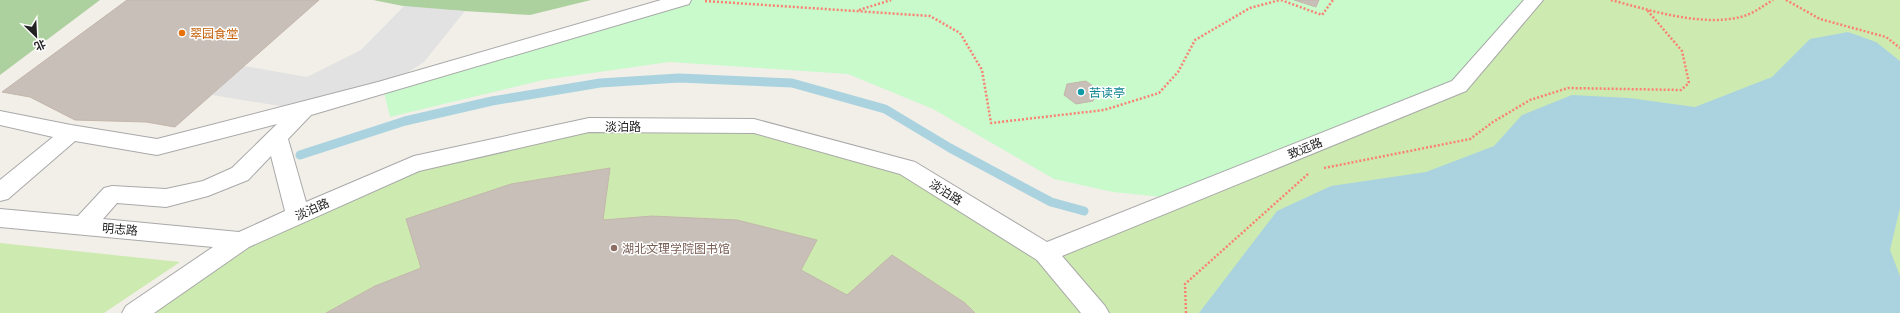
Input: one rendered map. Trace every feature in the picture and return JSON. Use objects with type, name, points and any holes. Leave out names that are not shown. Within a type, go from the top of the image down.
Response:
[{"type":"street","points":[[0,118],[71,133],[157,147],[304,110],[383,88],[682,0]]},
{"type":"street","name":"致远路","points":[[1045,253],[1460,86],[1534,0]]},
{"type":"street","points":[[83,226],[112,194],[166,198],[208,188],[240,174],[304,110]]},
{"type":"street","name":"淡泊路","points":[[135,313],[241,241],[414,164],[589,125],[754,126],[907,168],[1045,253],[1096,313]]},
{"type":"street","points":[[0,193],[71,133]]},
{"type":"street","points":[[277,137],[298,215]]},
{"type":"street","name":"明志路","points":[[0,218],[241,241]]},
{"type":"path","points":[[699,0],[930,16],[960,33],[982,70],[991,122],[1104,110],[1158,93],[1178,72],[1195,40],[1250,8],[1280,0],[1322,16],[1333,0]]},
{"type":"path","points":[[857,11],[891,0]]},
{"type":"path","points":[[1611,0],[1647,10],[1702,18],[1742,17],[1773,0]]},
{"type":"path","points":[[1786,0],[1820,19],[1886,37],[1900,48]]},
{"type":"path","points":[[1320,169],[1470,139],[1493,122],[1530,100],[1568,88],[1681,90],[1689,83],[1682,51],[1647,10]]},
{"type":"path","points":[[1186,313],[1185,284],[1312,170]]},
{"type":"green space","points":[[0,0],[100,0],[0,75]]},
{"type":"green space","points":[[373,0],[591,0],[530,15],[413,8]]},
{"type":"green space","points":[[682,0],[1534,0],[1459,86],[1162,197],[1113,192],[1054,179],[933,109],[848,74],[669,62],[543,80],[390,117],[383,88]]},
{"type":"green space","points":[[1534,0],[1900,0],[1900,313],[135,313],[241,241],[414,164],[589,125],[754,126],[907,168],[1045,253],[1459,86]]},
{"type":"green space","points":[[0,243],[180,262],[104,313],[0,313]]},
{"type":"shaded area","points":[[404,6],[465,11],[424,62],[383,88],[304,110],[212,95],[244,66],[307,77],[361,50]]},
{"type":"water","points":[[1848,32],[1876,42],[1900,61],[1900,208],[1890,250],[1900,276],[1900,313],[1199,313],[1277,211],[1331,186],[1426,172],[1494,146],[1522,115],[1572,95],[1629,98],[1695,107],[1772,77],[1810,39]]},
{"type":"building","name":"翠园食堂","points":[[127,0],[319,0],[175,127],[146,122],[75,120],[30,97],[2,92]]},
{"type":"building","points":[[1294,0],[1319,0],[1316,7]]},
{"type":"building","name":"苦读亭","points":[[1086,81],[1098,90],[1093,101],[1076,104],[1064,95],[1067,84]]},
{"type":"building","name":"湖北文理学院图书馆","points":[[610,168],[603,220],[652,216],[737,220],[817,240],[801,270],[847,295],[892,255],[965,303],[975,313],[326,313],[375,286],[421,268],[406,219],[511,184]]},
{"type":"waterway","points":[[300,155],[405,121],[492,101],[600,83],[679,78],[792,83],[885,109],[950,148],[1051,202],[1084,211]]},
{"type":"place","name":"翠园食堂","points":[[182,33]]},
{"type":"place","name":"苦读亭","points":[[1081,92]]},
{"type":"place","name":"湖北文理学院图书馆","points":[[614,248]]}]
